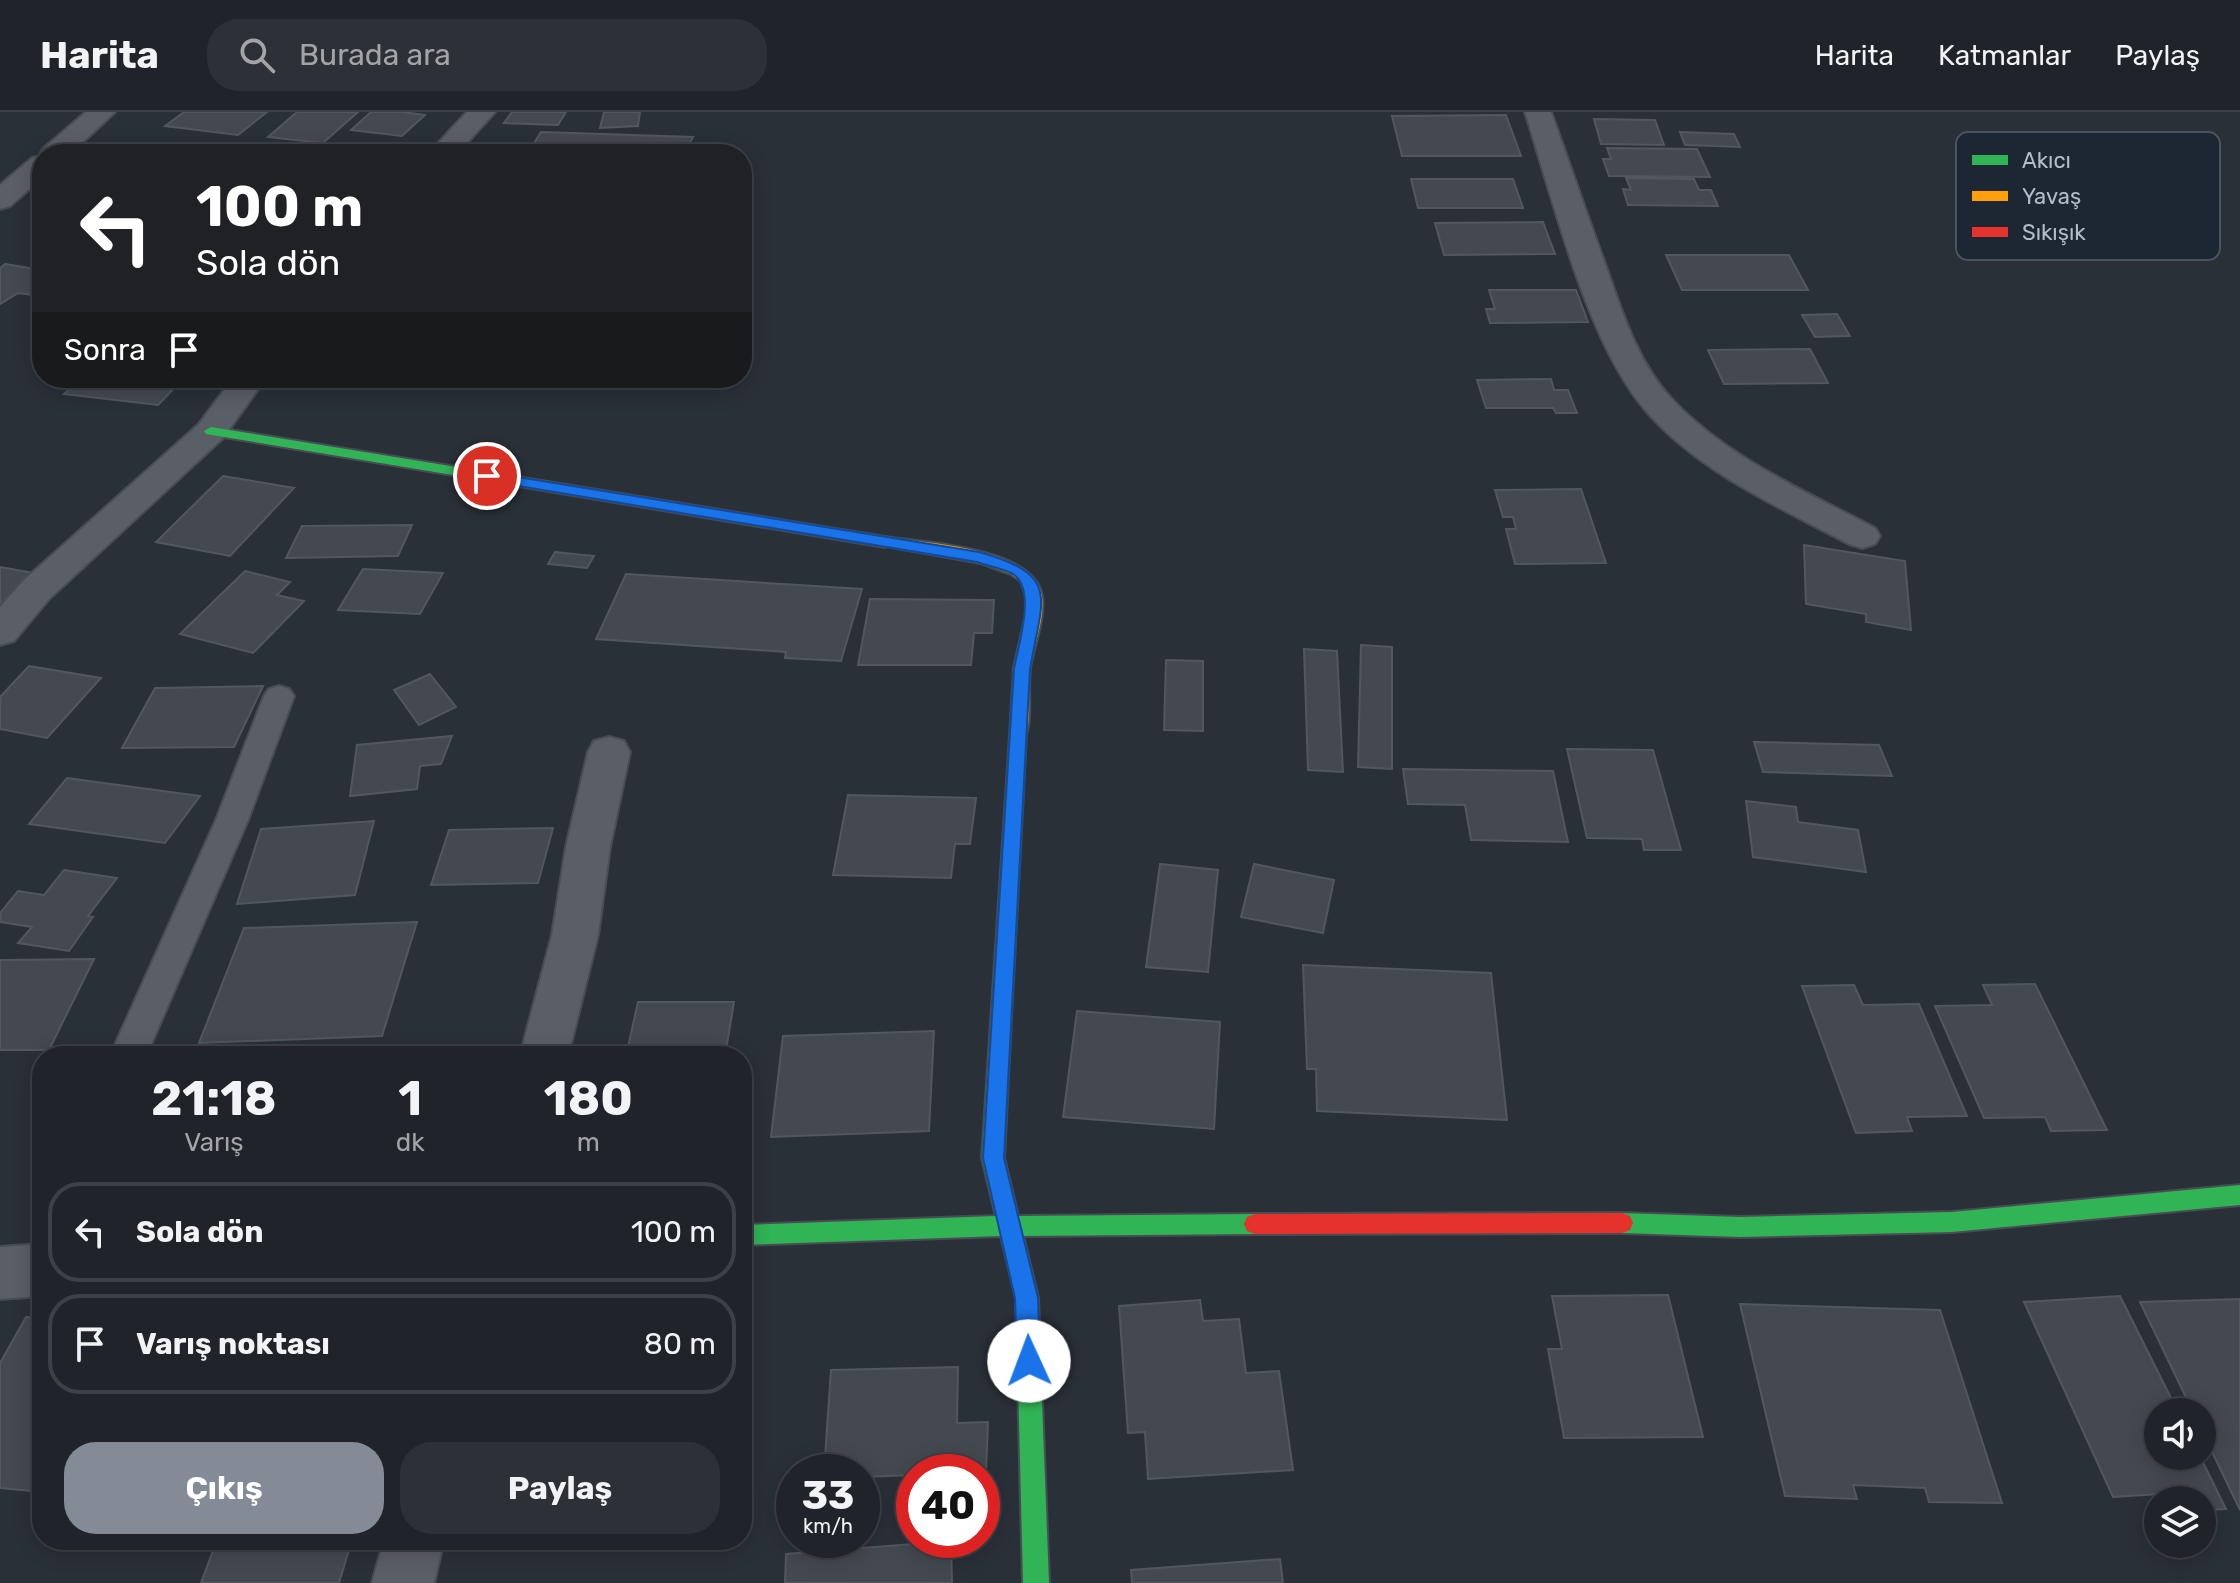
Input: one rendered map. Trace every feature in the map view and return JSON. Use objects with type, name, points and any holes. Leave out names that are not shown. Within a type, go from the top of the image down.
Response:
[{"type":"street","points":[[65,144],[102,112]]},
{"type":"street","points":[[452,144],[482,112]]},
{"type":"street","points":[[1538,112],[1613,331],[1641,382],[1673,420],[1712,450],[1752,476],[1862,536]]},
{"type":"street","points":[[0,200],[32,173]]},
{"type":"street","points":[[0,632],[36,590],[211,431],[243,388]]},
{"type":"street","points":[[211,431],[979,557],[1017,570],[1029,579],[1034,597],[1022,669],[993,1158],[1027,1298],[1036,1583]]},
{"type":"street","points":[[547,1046],[575,935],[588,847],[609,752]]},
{"type":"street","points":[[752,1235],[1011,1226],[1604,1222],[1740,1227],[1952,1222],[2240,1195]]},
{"type":"street","points":[[403,1583],[411,1550]]},
{"type":"lane","points":[[132,1046],[232,820],[279,696]]},
{"type":"building","points":[[184,112],[267,112],[238,135],[165,126]]},
{"type":"building","points":[[297,112],[358,112],[323,143],[268,137]]},
{"type":"building","points":[[371,112],[425,115],[402,136],[351,130]]},
{"type":"building","points":[[512,112],[566,112],[558,125],[504,123]]},
{"type":"building","points":[[604,112],[640,112],[638,126],[600,128]]},
{"type":"building","points":[[1506,115],[1521,156],[1402,156],[1392,116]]},
{"type":"building","points":[[1594,119],[1655,120],[1664,145],[1601,144]]},
{"type":"building","points":[[541,132],[693,137],[689,144],[533,144]]},
{"type":"building","points":[[1680,132],[1734,134],[1740,147],[1685,145]]},
{"type":"building","points":[[1607,148],[1697,149],[1710,177],[1609,176],[1603,159],[1611,159]]},
{"type":"building","points":[[1626,178],[1694,179],[1699,190],[1711,190],[1718,206],[1628,205],[1623,189],[1631,190]]},
{"type":"building","points":[[1411,179],[1513,179],[1523,208],[1418,208]]},
{"type":"building","points":[[1543,222],[1555,254],[1444,255],[1435,223]]},
{"type":"building","points":[[1666,255],[1789,255],[1808,290],[1682,290]]},
{"type":"building","points":[[5,264],[32,268],[32,295],[18,293],[0,304],[0,268]]},
{"type":"building","points":[[1489,290],[1576,290],[1588,322],[1490,323],[1486,309],[1495,309]]},
{"type":"building","points":[[1837,314],[1850,336],[1815,337],[1802,315]]},
{"type":"building","points":[[1810,349],[1828,383],[1724,384],[1708,350]]},
{"type":"building","points":[[1551,379],[1554,390],[1568,390],[1577,413],[1556,413],[1553,408],[1486,408],[1477,380]]},
{"type":"building","points":[[71,388],[174,388],[158,405],[64,394]]},
{"type":"building","points":[[223,476],[294,488],[230,556],[156,542]]},
{"type":"building","points":[[1581,489],[1606,563],[1515,564],[1506,529],[1516,529],[1513,517],[1503,517],[1495,490]]},
{"type":"building","points":[[412,525],[398,556],[286,558],[302,526]]},
{"type":"building","points":[[1804,545],[1905,561],[1911,630],[1866,622],[1866,614],[1806,604]]},
{"type":"building","points":[[555,552],[594,556],[587,568],[548,564]]},
{"type":"building","points":[[0,567],[33,573],[0,605]]},
{"type":"building","points":[[363,569],[443,573],[420,614],[338,610]]},
{"type":"building","points":[[245,571],[290,582],[277,595],[304,601],[253,653],[180,634]]},
{"type":"building","points":[[626,574],[862,589],[841,661],[785,658],[786,652],[596,639]]},
{"type":"building","points":[[870,599],[994,600],[992,633],[974,633],[971,665],[858,665]]},
{"type":"building","points":[[1361,645],[1392,647],[1392,769],[1358,767]]},
{"type":"building","points":[[1304,649],[1337,651],[1343,772],[1308,770]]},
{"type":"building","points":[[1166,660],[1203,661],[1203,731],[1164,730]]},
{"type":"building","points":[[29,666],[101,678],[47,738],[0,729],[0,697]]},
{"type":"building","points":[[430,674],[456,707],[419,725],[394,690]]},
{"type":"building","points":[[263,686],[234,747],[122,748],[155,688]]},
{"type":"building","points":[[452,736],[441,764],[420,766],[417,789],[350,796],[357,745]]},
{"type":"building","points":[[1754,742],[1879,745],[1892,776],[1763,772]]},
{"type":"building","points":[[1567,749],[1653,750],[1681,850],[1644,850],[1642,839],[1587,838]]},
{"type":"building","points":[[1403,769],[1553,771],[1568,842],[1471,840],[1465,805],[1408,804]]},
{"type":"building","points":[[67,778],[200,796],[165,843],[29,824]]},
{"type":"building","points":[[848,795],[976,798],[970,844],[955,844],[951,878],[833,875]]},
{"type":"building","points":[[1746,801],[1796,807],[1798,822],[1858,830],[1866,872],[1753,857]]},
{"type":"building","points":[[374,821],[355,895],[237,904],[261,829]]},
{"type":"building","points":[[553,828],[538,883],[431,885],[449,830]]},
{"type":"building","points":[[1160,864],[1218,870],[1208,972],[1146,967]]},
{"type":"building","points":[[1254,864],[1334,880],[1323,933],[1241,917]]},
{"type":"building","points":[[64,870],[117,878],[88,916],[93,917],[69,951],[18,943],[32,927],[0,922],[0,913],[18,891],[44,895]]},
{"type":"building","points":[[417,922],[382,1036],[199,1043],[244,928]]},
{"type":"building","points":[[94,959],[51,1046],[32,1046],[32,1050],[0,1050],[0,960]]},
{"type":"building","points":[[1303,965],[1491,973],[1507,1120],[1317,1111],[1316,1069],[1307,1069]]},
{"type":"building","points":[[2035,984],[2107,1130],[2051,1131],[2045,1117],[1984,1118],[1935,1006],[1992,1005],[1983,985]]},
{"type":"building","points":[[1854,985],[1863,1005],[1919,1004],[1967,1116],[1907,1117],[1912,1131],[1856,1133],[1802,986]]},
{"type":"building","points":[[638,1002],[734,1002],[727,1046],[628,1046]]},
{"type":"building","points":[[1077,1011],[1220,1022],[1214,1129],[1063,1117]]},
{"type":"building","points":[[934,1031],[929,1131],[771,1137],[783,1036]]},
{"type":"building","points":[[1668,1295],[1703,1437],[1564,1438],[1548,1349],[1562,1349],[1552,1296]]},
{"type":"building","points":[[2120,1296],[2171,1398],[2144,1398],[2144,1470],[2207,1470],[2215,1486],[2144,1486],[2144,1495],[2113,1497],[2024,1302]]},
{"type":"building","points":[[2240,1299],[2240,1510],[2216,1460],[2216,1398],[2186,1398],[2140,1302]]},
{"type":"building","points":[[1200,1300],[1203,1321],[1239,1319],[1246,1373],[1279,1371],[1293,1470],[1148,1479],[1145,1432],[1128,1433],[1119,1306]]},
{"type":"building","points":[[1740,1304],[1940,1310],[2002,1503],[1929,1502],[1925,1488],[1853,1485],[1857,1499],[1785,1496]]},
{"type":"building","points":[[26,1317],[32,1317],[32,1491],[0,1488],[0,1363]]},
{"type":"building","points":[[958,1367],[957,1423],[988,1422],[987,1454],[896,1454],[896,1476],[880,1476],[880,1454],[825,1454],[831,1370]]},
{"type":"building","points":[[2216,1489],[2226,1509],[2216,1509]]},
{"type":"building","points":[[896,1545],[896,1558],[951,1558],[952,1583],[785,1583],[786,1558],[880,1558],[880,1547]]},
{"type":"building","points":[[213,1550],[349,1550],[339,1583],[201,1583]]},
{"type":"building","points":[[1280,1559],[1283,1583],[1132,1583],[1131,1570]]},
{"type":"traffic: fast","points":[[211,431],[885,542]]},
{"type":"traffic: fast","points":[[1000,1037],[993,1158],[1027,1298],[1036,1583]]},
{"type":"traffic: fast","points":[[1622,1223],[1740,1227],[1952,1222],[2240,1195]]},
{"type":"traffic: fast","points":[[752,1235],[1011,1226],[1255,1224]]},
{"type":"traffic: slow","points":[[885,542],[982,558],[1017,570],[1027,578],[1032,587],[1034,610],[1022,668],[1018,736]]},
{"type":"traffic: jam","points":[[1000,1037],[1018,736]]},
{"type":"traffic: jam","points":[[1255,1224],[1622,1223]]},
{"type":"route","points":[[487,476],[979,557],[1017,570],[1029,579],[1034,597],[1022,669],[993,1158],[1027,1298],[1029,1361]]}]
